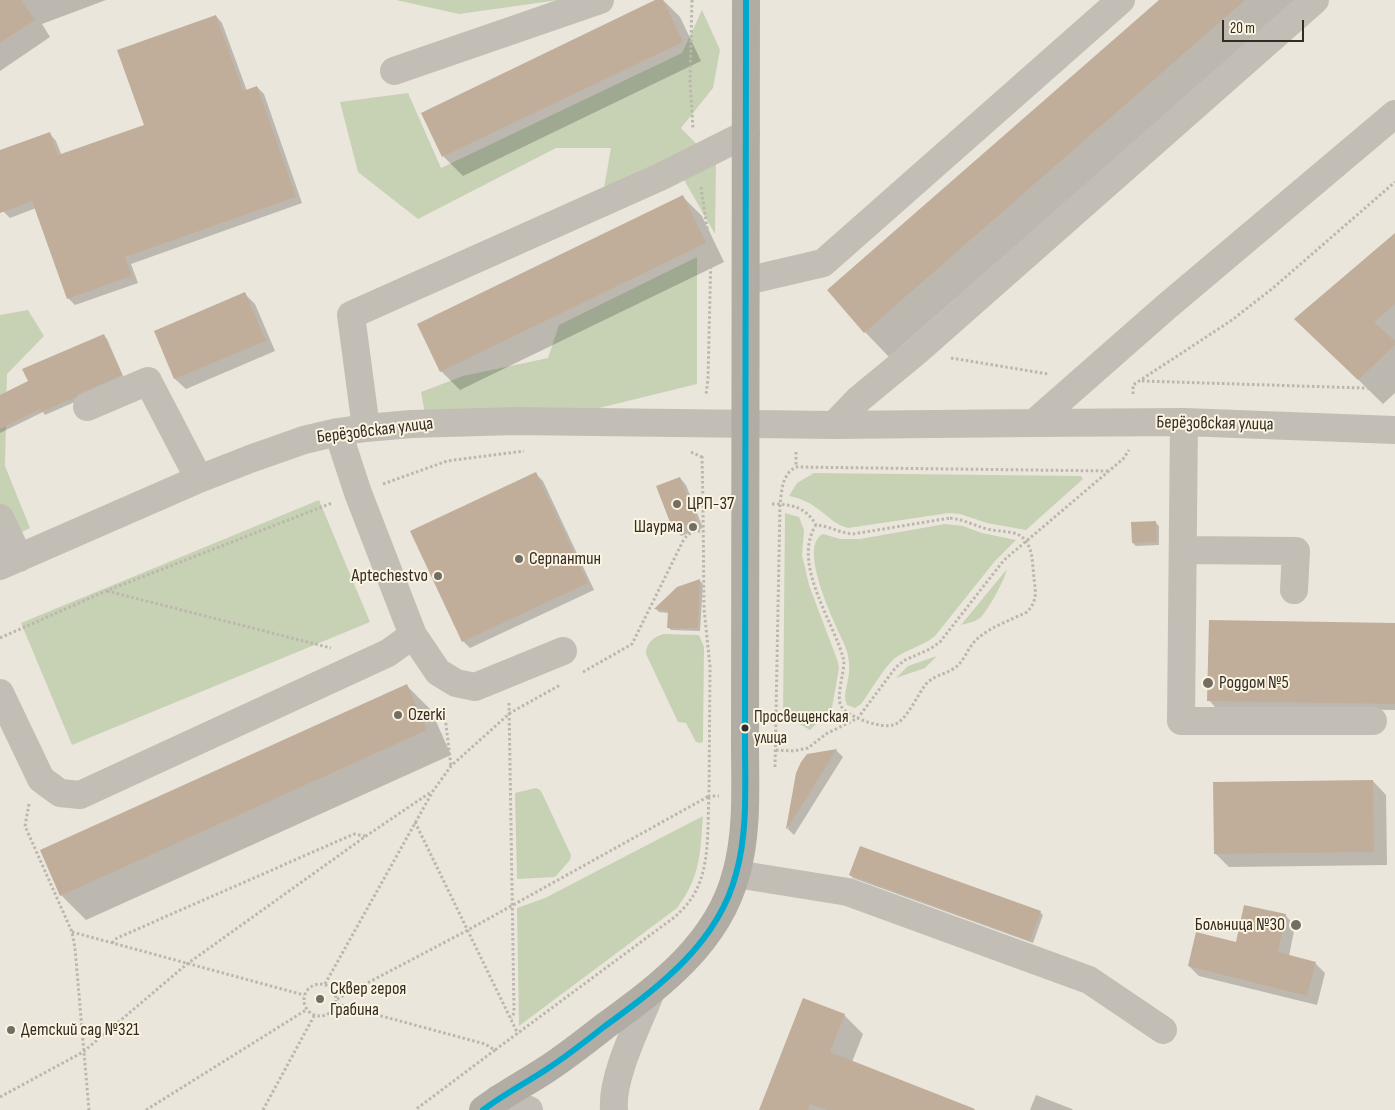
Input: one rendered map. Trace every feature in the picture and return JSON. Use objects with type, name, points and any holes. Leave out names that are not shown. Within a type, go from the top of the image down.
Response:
[{"type":"main road","points":[[491,1104],[548,1069],[650,994],[686,960],[702,941],[728,898],[736,874],[742,838],[744,797],[746,0]]},
{"type":"street","points":[[394,71],[560,6],[600,0]]},
{"type":"street","points":[[746,281],[823,263],[1121,0]]},
{"type":"street","points":[[834,425],[859,399],[916,352],[1315,0]]},
{"type":"street","points":[[1034,423],[1189,288],[1395,114]]},
{"type":"street","points":[[366,428],[351,315],[660,177],[746,134]]},
{"type":"street","points":[[87,407],[148,381],[199,479]]},
{"type":"street","name":"Берёзовская улица","points":[[9,562],[199,479],[304,440],[366,428],[411,424],[515,421],[834,425],[1034,423],[1132,433],[1184,422],[1395,430]]},
{"type":"street","points":[[1184,422],[1181,721],[1373,721]]},
{"type":"street","points":[[338,432],[358,493],[413,635],[438,672],[456,683],[475,687],[563,650]]},
{"type":"street","points":[[0,518],[9,562]]},
{"type":"street","points":[[1184,550],[1296,551],[1294,590]]},
{"type":"street","points":[[0,693],[41,779],[60,793],[80,795],[388,653],[413,635]]},
{"type":"street","points":[[736,874],[848,892],[1089,980],[1163,1030]]},
{"type":"street","points":[[614,1110],[620,1071],[650,994]]},
{"type":"street","points":[[491,1104],[529,1110]]},
{"type":"path","points":[[415,1110],[676,916],[692,898],[701,877],[706,854],[709,796],[710,666],[704,609],[702,423],[708,378],[711,254],[696,158],[690,81],[692,0]]},
{"type":"path","points":[[776,750],[794,751],[808,748],[826,734],[858,718],[896,667],[905,660],[930,649],[940,642],[1004,560],[1129,452],[1132,433],[1133,385],[1142,381],[1260,299],[1395,182]]},
{"type":"path","points":[[916,352],[1051,374]]},
{"type":"path","points":[[1142,381],[1395,388]]},
{"type":"path","points":[[775,769],[780,504],[784,480],[792,469],[796,467],[1109,471]]},
{"type":"path","points":[[703,505],[792,505],[802,509],[811,516],[816,525]]},
{"type":"path","points":[[950,518],[1013,533],[1022,537],[1031,550],[1035,591],[1032,606],[1027,612],[981,636],[971,646],[957,667],[926,684],[895,725],[881,726],[858,718],[841,707],[844,661],[817,593],[808,559],[808,545],[811,533],[816,525],[825,526],[842,533],[853,534],[950,518]]},
{"type":"path","points":[[575,676],[632,644],[684,539],[688,534],[695,531],[704,531]]},
{"type":"path","points":[[106,591],[334,649]]},
{"type":"path","points":[[500,677],[509,696],[510,712],[514,1011],[511,1018]]},
{"type":"path","points":[[325,984],[433,791],[452,766],[510,712],[567,681]]},
{"type":"path","points":[[41,779],[29,802],[25,826],[72,932],[75,948],[88,1110]]},
{"type":"path","points":[[0,1098],[83,1052],[187,964],[366,836],[433,791]]},
{"type":"path","points":[[337,999],[468,930],[709,796]]},
{"type":"path","points":[[415,822],[518,1034]]},
{"type":"path","points":[[112,943],[117,938],[354,834],[366,836]]},
{"type":"path","points":[[72,932],[304,995]]},
{"type":"path","points":[[325,984],[335,992],[337,999],[330,1014],[319,1017],[306,1010],[304,995],[313,986],[325,984]]},
{"type":"path","points":[[336,1004],[485,1044],[495,1050]]},
{"type":"path","points":[[146,1110],[306,1010]]},
{"type":"path","points":[[263,1110],[314,1016]]},
{"type":"green space","points":[[396,0],[559,0],[459,14]]},
{"type":"green space","points":[[702,10],[720,50],[713,88],[681,128],[716,164],[715,234],[683,178],[600,211],[611,148],[556,148],[418,219],[358,172],[340,102],[408,93],[441,168],[682,53]]},
{"type":"green space","points":[[697,257],[697,384],[599,408],[425,414],[421,392],[463,376],[548,358],[559,325]]},
{"type":"green space","points":[[28,310],[44,336],[7,374],[5,466],[30,528],[0,543],[0,315]]},
{"type":"green space","points":[[814,473],[1081,476],[1083,479],[1026,530],[987,523],[960,514],[949,513],[848,528],[835,523],[808,502],[789,496],[797,483]]},
{"type":"green space","points":[[319,500],[370,622],[72,745],[21,623]]},
{"type":"green space","points":[[785,513],[799,517],[804,530],[802,555],[809,585],[839,668],[832,708],[810,730],[789,718],[783,717]]},
{"type":"green space","points":[[945,524],[963,526],[982,533],[1016,540],[995,561],[935,636],[894,659],[861,704],[855,708],[847,705],[845,697],[849,675],[849,659],[820,585],[814,553],[816,541],[823,534],[840,539],[860,539]]},
{"type":"green space","points":[[1007,569],[996,595],[980,618],[961,625]]},
{"type":"green space","points":[[664,634],[699,635],[704,647],[703,742],[696,742],[686,723],[678,722],[646,654],[647,647],[651,641]]},
{"type":"green space","points":[[937,656],[925,668],[896,678],[908,666]]},
{"type":"green space","points":[[536,788],[542,793],[571,855],[570,860],[555,877],[517,879],[515,793]]},
{"type":"green space","points":[[703,816],[700,853],[695,875],[677,908],[519,1026],[517,908],[545,898]]},
{"type":"building","points":[[0,0],[21,0],[35,20],[0,43]]},
{"type":"building","points":[[655,0],[663,0],[683,42],[442,157],[421,113]]},
{"type":"building","points":[[1159,0],[1245,0],[864,333],[827,290]]},
{"type":"building","points":[[216,15],[243,91],[257,86],[296,197],[125,257],[132,276],[67,299],[32,201],[0,213],[0,150],[50,132],[58,155],[144,125],[117,50]]},
{"type":"building","points":[[683,195],[706,243],[440,372],[417,324]]},
{"type":"building","points":[[1395,233],[1395,304],[1374,322],[1395,341],[1395,345],[1358,380],[1294,319]]},
{"type":"building","points":[[245,292],[266,341],[174,379],[154,331]]},
{"type":"building","points":[[104,334],[122,375],[41,412],[40,409],[0,429],[0,395],[28,381],[22,369]]},
{"type":"building","points":[[536,472],[588,583],[462,642],[410,531]]},
{"type":"building","name":"ЦРП-37","points":[[680,477],[697,521],[673,530],[656,486]]},
{"type":"building","points":[[1156,521],[1157,542],[1132,543],[1131,522]]},
{"type":"building","points":[[700,579],[698,628],[667,628],[668,611],[654,609],[677,587]]},
{"type":"building","points":[[1209,620],[1395,623],[1395,704],[1207,701]]},
{"type":"building","points":[[407,684],[427,730],[60,896],[40,850]]},
{"type":"building","points":[[837,749],[786,829],[796,773],[801,762],[807,754]]},
{"type":"building","points":[[1373,780],[1374,852],[1214,854],[1213,782]]},
{"type":"building","points":[[860,846],[1041,911],[1030,941],[849,875]]},
{"type":"building","points":[[1244,905],[1286,914],[1278,952],[1316,962],[1307,996],[1188,966],[1196,932],[1236,942]]},
{"type":"building","points":[[803,998],[845,1014],[830,1052],[975,1109],[827,1110],[810,1104],[808,1110],[759,1110]]},
{"type":"transit line","points":[[483,1110],[569,1054],[666,979],[701,942],[716,921],[727,899],[740,858],[745,792],[746,0]]},
{"type":"place","name":"ЦРП-37","points":[[677,504]]},
{"type":"place","name":"Шаурма","points":[[693,527]]},
{"type":"place","name":"Серпантин","points":[[519,559]]},
{"type":"place","name":"Aptechestvo","points":[[438,576]]},
{"type":"place","name":"Роддом №5","points":[[1208,683]]},
{"type":"place","name":"Ozerki","points":[[398,715]]},
{"type":"place","name":"Просвещенская улица","points":[[745,728]]},
{"type":"place","name":"Больница №30","points":[[1296,925]]},
{"type":"place","name":"Сквер героя Грабина","points":[[320,999]]},
{"type":"place","name":"Детский сад №321","points":[[11,1030]]}]
